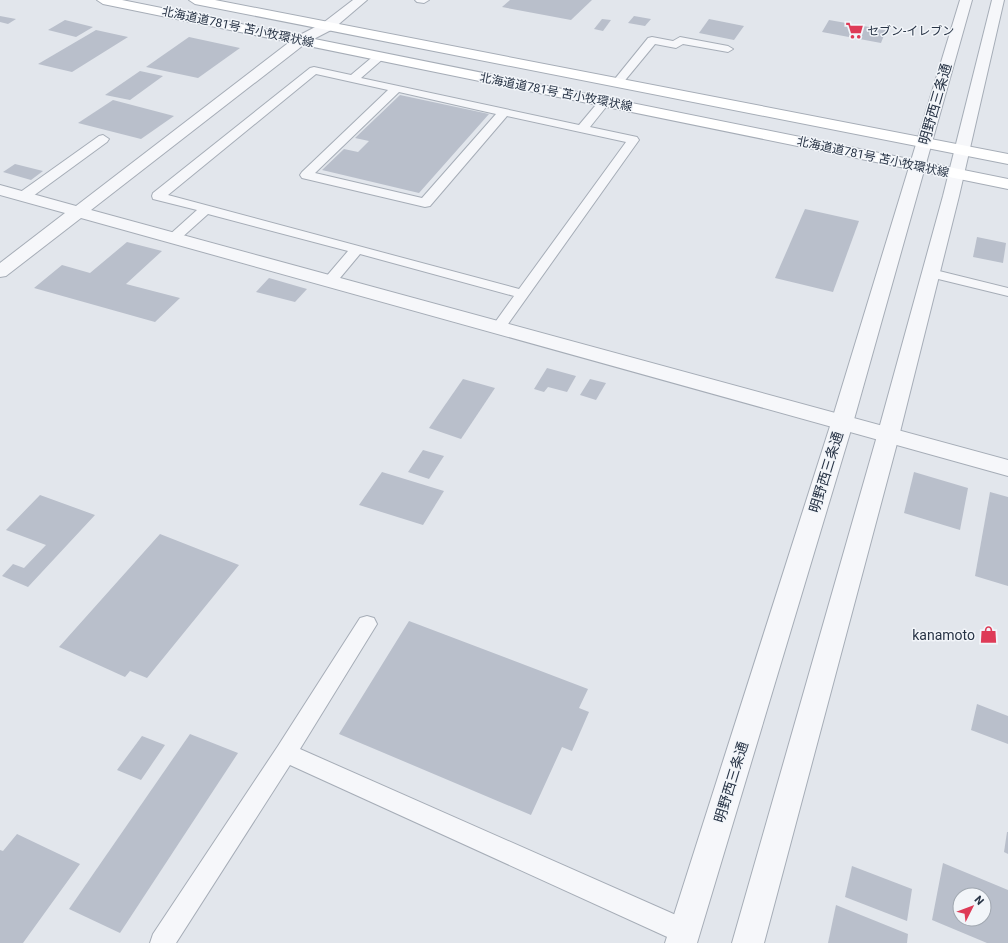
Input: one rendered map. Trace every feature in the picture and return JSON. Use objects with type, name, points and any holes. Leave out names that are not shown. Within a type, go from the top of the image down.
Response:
[{"type":"main road","name":"北海道道781号 苫小牧環状線","points":[[103,0],[1008,184]]},
{"type":"main road","name":"北海道道781号 苫小牧環状線","points":[[195,0],[1008,158]]},
{"type":"street","points":[[0,272],[301,40],[328,26],[361,0]]},
{"type":"street","name":"明野西三条通","points":[[683,937],[842,423],[966,0]]},
{"type":"street","points":[[748,943],[888,436],[931,274],[998,0]]},
{"type":"street","points":[[0,190],[1008,468]]},
{"type":"lane","points":[[618,82],[652,40],[676,44],[680,40],[728,49]]},
{"type":"lane","points":[[353,79],[380,56]]},
{"type":"lane","points":[[498,328],[633,140],[314,70],[158,196],[522,294]]},
{"type":"lane","points":[[397,88],[306,175],[425,203],[504,112]]},
{"type":"lane","points":[[582,129],[604,102]]},
{"type":"lane","points":[[24,196],[103,139]]},
{"type":"lane","points":[[174,238],[206,209]]},
{"type":"lane","points":[[330,281],[357,249]]},
{"type":"lane","points":[[931,274],[1008,292]]},
{"type":"lane","points":[[162,943],[286,753],[367,624]]},
{"type":"lane","points":[[286,753],[683,937]]},
{"type":"building","points":[[510,0],[592,0],[571,20],[502,7]]},
{"type":"building","points":[[0,16],[16,19],[8,24],[0,22]]},
{"type":"building","points":[[634,16],[651,19],[645,26],[628,23]]},
{"type":"building","points":[[602,19],[611,20],[603,31],[594,29]]},
{"type":"building","points":[[709,19],[744,26],[734,40],[699,33]]},
{"type":"building","points":[[65,20],[93,27],[76,37],[48,30]]},
{"type":"building","name":"セブン-イレブン","points":[[829,20],[886,30],[881,43],[822,32]]},
{"type":"building","points":[[96,30],[128,37],[72,72],[38,64]]},
{"type":"building","points":[[189,37],[240,48],[198,78],[146,67]]},
{"type":"building","points":[[140,71],[163,76],[130,100],[105,95]]},
{"type":"building","points":[[400,95],[489,114],[419,193],[322,170],[344,149],[358,152],[369,141],[355,138]]},
{"type":"building","points":[[113,100],[174,116],[141,139],[78,123]]},
{"type":"building","points":[[15,164],[43,171],[31,180],[3,172]]},
{"type":"building","points":[[805,209],[859,221],[833,292],[775,278]]},
{"type":"building","points":[[977,237],[1006,243],[1003,263],[973,257]]},
{"type":"building","points":[[127,242],[162,251],[126,284],[180,298],[155,322],[34,288],[62,265],[90,273]]},
{"type":"building","points":[[269,278],[307,289],[295,302],[256,292]]},
{"type":"building","points":[[547,368],[576,376],[567,392],[548,387],[544,392],[534,389]]},
{"type":"building","points":[[463,379],[495,388],[461,439],[429,428]]},
{"type":"building","points":[[590,379],[606,383],[596,400],[580,395]]},
{"type":"building","points":[[423,450],[444,456],[429,479],[408,472]]},
{"type":"building","points":[[382,472],[444,491],[423,525],[359,505]]},
{"type":"building","points":[[914,472],[968,488],[960,530],[904,513]]},
{"type":"building","points":[[990,492],[1008,497],[1008,586],[975,576]]},
{"type":"building","points":[[40,495],[95,515],[28,587],[2,576],[13,564],[24,568],[46,545],[6,530]]},
{"type":"building","points":[[160,534],[239,565],[147,678],[130,671],[125,677],[59,647]]},
{"type":"building","points":[[409,621],[588,689],[579,708],[589,712],[572,751],[562,747],[531,815],[339,734]]},
{"type":"building","points":[[977,704],[1008,716],[1008,744],[971,730]]},
{"type":"building","points":[[190,734],[238,753],[120,933],[69,909]]},
{"type":"building","points":[[142,736],[165,745],[141,780],[117,770]]},
{"type":"building","points":[[1008,832],[1008,854],[1004,852]]},
{"type":"building","points":[[17,834],[80,864],[23,943],[0,943],[0,850],[3,851]]},
{"type":"building","points":[[943,863],[1008,890],[1008,943],[987,943],[932,920]]},
{"type":"building","points":[[852,866],[912,889],[907,921],[845,897]]},
{"type":"building","points":[[836,905],[908,934],[907,943],[828,943]]},
{"type":"place","name":"セブン-イレブン","points":[[854,31]]},
{"type":"place","name":"kanamoto","points":[[988,635]]}]
